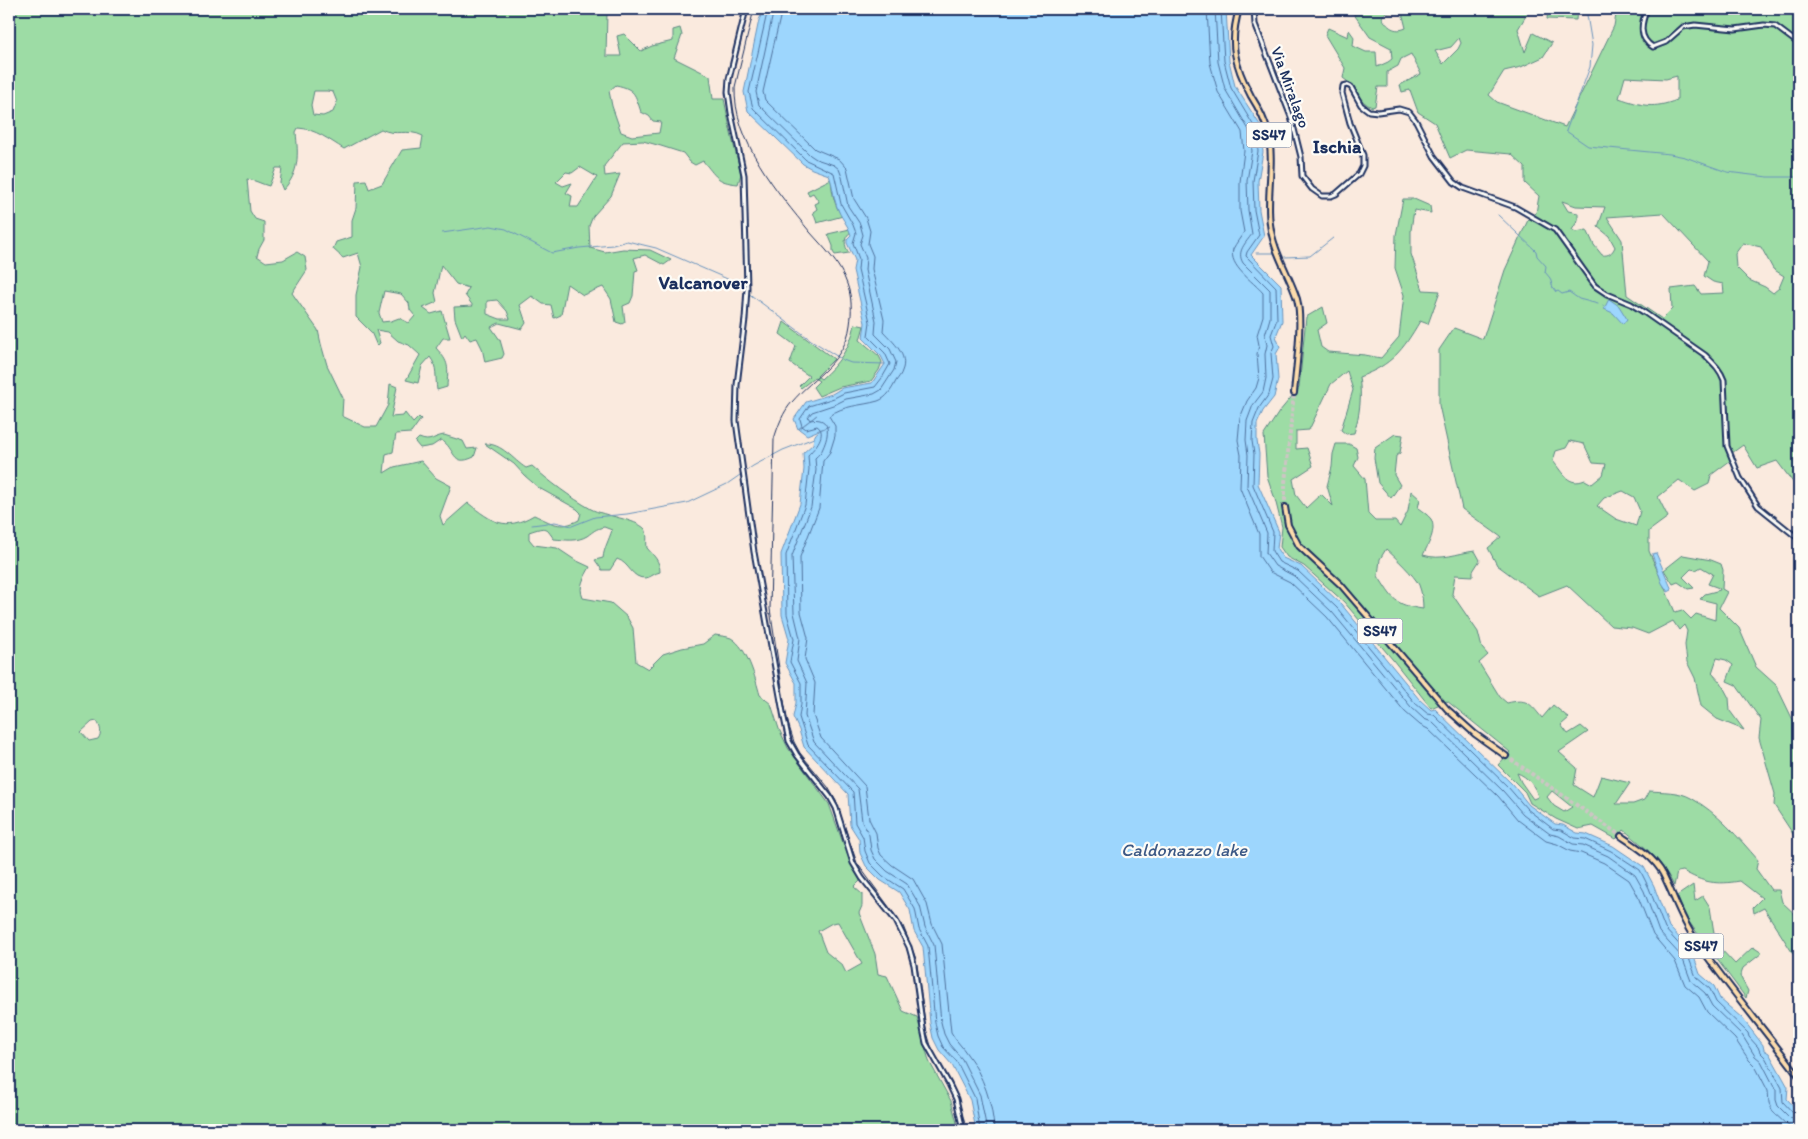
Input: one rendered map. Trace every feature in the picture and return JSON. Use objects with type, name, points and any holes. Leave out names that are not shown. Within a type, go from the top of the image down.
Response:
[{"type":"main road","points":[[746,9],[729,79],[728,92],[730,113],[744,175],[747,288],[736,405],[743,478],[759,580],[789,741],[797,755],[830,797],[836,808],[853,864],[896,922],[909,947],[914,965],[926,1043],[953,1092],[958,1105],[963,1130]]},
{"type":"main road","name":"SS47","points":[[1239,9],[1234,27],[1233,44],[1239,72],[1268,132],[1271,159],[1270,226],[1297,301],[1299,327],[1294,393]]},
{"type":"main road","name":"Via Miralago","points":[[1254,9],[1255,24],[1291,117],[1301,157],[1304,180],[1312,189],[1322,196],[1331,196],[1347,186],[1360,173],[1364,162],[1342,93],[1343,86],[1349,85],[1361,105],[1369,111],[1378,112],[1398,108],[1409,112],[1434,156],[1454,182],[1463,188],[1515,207],[1555,230],[1595,286],[1645,313],[1705,355],[1720,371],[1724,380],[1727,446],[1740,478],[1758,506],[1799,539]]},
{"type":"main road","points":[[1647,9],[1644,17],[1643,39],[1653,47],[1666,42],[1683,26],[1695,25],[1735,29],[1764,25],[1775,26],[1799,44]]},
{"type":"main road","name":"SS47","points":[[1285,507],[1288,525],[1299,546],[1341,585],[1447,709],[1475,734],[1506,756]]},
{"type":"main road","name":"SS47","points":[[1621,836],[1654,862],[1662,874],[1678,910],[1696,940],[1799,1076]]},
{"type":"green space","points":[[9,9],[600,9],[601,12],[607,13],[606,56],[621,56],[617,36],[624,34],[641,51],[673,41],[673,30],[680,28],[682,35],[674,58],[710,76],[713,99],[724,99],[741,174],[738,184],[725,182],[717,177],[703,161],[695,165],[683,153],[643,141],[623,142],[604,166],[605,176],[620,174],[611,196],[593,216],[589,226],[590,248],[605,252],[623,249],[650,250],[671,260],[664,265],[645,255],[634,258],[638,270],[635,271],[633,296],[630,303],[623,306],[625,322],[622,324],[616,322],[611,299],[603,287],[583,295],[567,284],[561,315],[554,318],[551,305],[543,304],[532,296],[520,305],[526,323],[522,329],[499,323],[491,327],[500,340],[504,354],[502,358],[485,362],[482,348],[477,338],[470,340],[465,333],[462,337],[455,319],[454,307],[473,306],[465,295],[469,288],[456,284],[441,265],[435,293],[437,302],[423,308],[431,314],[442,311],[450,338],[443,338],[436,348],[446,362],[447,387],[437,390],[435,369],[430,357],[422,366],[418,383],[406,380],[420,355],[409,345],[398,341],[388,332],[376,330],[380,343],[377,346],[371,332],[356,317],[356,295],[362,267],[358,253],[343,258],[333,249],[336,242],[352,237],[352,220],[356,208],[357,181],[366,180],[369,189],[382,184],[402,150],[421,148],[423,136],[412,133],[392,132],[381,129],[344,149],[317,133],[298,128],[296,132],[297,163],[289,183],[283,190],[280,183],[282,168],[276,168],[269,186],[247,179],[250,211],[255,219],[264,222],[264,240],[257,256],[266,262],[283,260],[297,252],[305,257],[307,270],[292,293],[318,330],[327,365],[343,398],[342,416],[365,427],[376,427],[388,405],[390,384],[397,387],[391,417],[403,416],[405,413],[413,423],[419,417],[421,419],[411,433],[396,434],[393,452],[386,454],[384,473],[394,467],[421,461],[436,478],[451,486],[440,516],[443,525],[468,503],[499,523],[515,523],[534,515],[551,523],[561,525],[579,520],[581,513],[577,509],[539,488],[514,464],[485,444],[497,446],[526,468],[532,466],[560,489],[591,509],[627,520],[645,529],[647,548],[658,562],[660,568],[660,572],[646,578],[637,576],[617,559],[610,570],[602,570],[595,560],[603,558],[612,530],[604,527],[583,538],[571,540],[554,539],[549,532],[542,528],[529,532],[529,539],[534,545],[557,548],[590,567],[581,586],[583,598],[611,603],[627,617],[633,628],[636,662],[648,669],[663,654],[703,644],[715,635],[731,638],[742,649],[750,664],[760,695],[771,704],[779,729],[788,748],[829,804],[847,854],[861,880],[854,887],[862,894],[862,906],[859,913],[875,954],[878,974],[887,976],[903,1011],[917,1017],[929,1061],[951,1101],[959,1130],[9,1130]],"holes":[[[616,85],[627,88],[633,93],[641,112],[649,116],[653,121],[661,122],[659,133],[632,136],[621,132],[609,91]],[[314,91],[333,92],[337,102],[333,112],[323,116],[313,115],[311,105]],[[580,167],[597,177],[578,207],[570,207],[572,196],[566,193],[572,183],[563,186],[556,182],[566,172],[572,173]],[[384,291],[401,294],[409,303],[410,310],[415,316],[409,323],[399,318],[382,322],[379,313]],[[497,300],[507,311],[510,319],[500,319],[487,314],[487,301]],[[97,721],[100,730],[98,739],[89,741],[81,732],[92,722]],[[838,922],[862,964],[846,973],[842,965],[826,952],[818,931],[832,923]]]},
{"type":"green space","points":[[1348,9],[1530,9],[1518,29],[1525,52],[1533,33],[1552,43],[1543,57],[1521,67],[1504,71],[1489,95],[1497,102],[1565,127],[1614,26],[1617,9],[1646,9],[1642,35],[1647,44],[1653,48],[1666,43],[1683,27],[1695,26],[1735,30],[1764,26],[1774,27],[1799,45],[1799,487],[1795,485],[1777,461],[1757,468],[1743,445],[1732,453],[1731,460],[1711,475],[1709,484],[1695,491],[1679,480],[1658,497],[1668,517],[1649,531],[1649,551],[1675,612],[1682,610],[1691,619],[1696,614],[1715,620],[1716,603],[1700,599],[1705,594],[1720,590],[1708,584],[1713,574],[1701,567],[1696,570],[1691,569],[1683,577],[1694,588],[1688,589],[1678,582],[1673,584],[1664,570],[1683,555],[1711,560],[1721,564],[1723,570],[1722,589],[1727,592],[1719,608],[1739,628],[1756,667],[1776,685],[1792,718],[1799,727],[1799,840],[1797,840],[1774,805],[1775,794],[1759,738],[1761,720],[1736,685],[1727,681],[1733,665],[1726,660],[1717,658],[1712,673],[1721,683],[1729,698],[1730,711],[1744,730],[1717,719],[1701,706],[1695,678],[1687,662],[1685,645],[1687,631],[1684,625],[1679,630],[1673,621],[1648,634],[1632,628],[1611,626],[1567,585],[1539,596],[1497,565],[1488,548],[1501,537],[1462,509],[1439,405],[1439,350],[1454,328],[1483,339],[1505,270],[1528,220],[1536,213],[1539,196],[1525,183],[1525,167],[1511,154],[1466,150],[1450,158],[1435,123],[1418,112],[1410,90],[1402,92],[1400,85],[1421,74],[1411,54],[1401,59],[1398,66],[1387,72],[1387,87],[1378,87],[1375,106],[1367,105],[1343,78],[1345,68],[1325,35],[1328,28],[1348,37],[1349,30],[1354,37],[1353,46],[1366,52],[1376,52],[1377,67],[1392,59],[1391,48],[1370,37],[1353,13]],"holes":[[[1402,12],[1406,28],[1398,30],[1392,28],[1386,24],[1382,17],[1385,13]],[[1459,38],[1461,43],[1458,49],[1443,64],[1435,51],[1451,47]],[[1677,76],[1677,100],[1661,105],[1648,105],[1619,98],[1625,77],[1666,79]],[[1562,201],[1576,206],[1605,207],[1598,227],[1609,236],[1615,247],[1610,254],[1602,255],[1594,245],[1587,230],[1576,232],[1572,230],[1578,220],[1578,213],[1568,211]],[[1663,213],[1708,261],[1704,276],[1713,282],[1723,284],[1724,293],[1701,294],[1695,286],[1671,289],[1672,309],[1662,319],[1627,295],[1622,240],[1607,217]],[[1743,243],[1761,247],[1773,269],[1784,276],[1779,288],[1773,293],[1749,280],[1736,267],[1735,254]],[[1570,441],[1584,444],[1593,463],[1606,464],[1603,475],[1592,484],[1585,480],[1574,482],[1566,478],[1553,461],[1556,451],[1566,448]],[[1623,491],[1634,497],[1640,511],[1636,526],[1616,519],[1597,506],[1604,498]]]},
{"type":"green space","points":[[1548,9],[1577,9],[1576,20],[1547,19]]},
{"type":"green space","points":[[1648,9],[1799,9],[1799,43],[1775,25],[1735,28],[1683,26],[1665,41],[1653,46],[1647,42],[1644,26]]},
{"type":"green space","points":[[831,179],[836,204],[843,216],[817,223],[813,212],[817,209],[815,204],[819,202],[813,193],[809,195],[807,191]]},
{"type":"green space","points":[[1403,199],[1414,199],[1430,206],[1431,213],[1414,210],[1411,230],[1411,254],[1423,290],[1440,291],[1428,324],[1420,321],[1396,355],[1380,367],[1359,377],[1360,405],[1354,433],[1346,434],[1341,430],[1353,390],[1347,371],[1331,384],[1309,430],[1296,431],[1296,449],[1307,448],[1313,466],[1293,479],[1296,495],[1306,508],[1321,494],[1333,506],[1327,486],[1333,454],[1336,444],[1349,444],[1356,448],[1358,457],[1354,466],[1365,479],[1368,514],[1375,521],[1395,521],[1400,527],[1408,511],[1411,491],[1420,499],[1418,508],[1433,523],[1431,537],[1423,555],[1443,557],[1475,551],[1480,560],[1473,571],[1473,576],[1455,575],[1452,594],[1478,632],[1482,648],[1488,655],[1479,663],[1500,697],[1507,703],[1519,701],[1528,703],[1542,718],[1553,705],[1569,718],[1561,725],[1568,734],[1581,726],[1588,732],[1559,752],[1577,768],[1574,785],[1593,797],[1601,776],[1630,783],[1616,804],[1633,804],[1644,800],[1649,791],[1676,793],[1686,796],[1710,810],[1758,860],[1756,869],[1771,890],[1779,890],[1782,902],[1799,918],[1799,956],[1792,952],[1764,908],[1754,913],[1753,907],[1762,898],[1740,881],[1710,882],[1683,871],[1677,872],[1674,886],[1658,861],[1624,830],[1616,839],[1593,826],[1578,829],[1556,819],[1530,803],[1525,792],[1498,765],[1510,752],[1447,701],[1431,708],[1344,602],[1304,566],[1287,557],[1280,547],[1282,527],[1267,476],[1264,435],[1279,412],[1299,388],[1306,317],[1323,307],[1327,323],[1317,330],[1321,347],[1328,352],[1381,358],[1399,337],[1404,295],[1395,268],[1396,235]],"holes":[[[1386,549],[1417,581],[1422,594],[1423,609],[1395,600],[1378,576],[1380,559]],[[1517,773],[1530,782],[1538,797],[1533,799]],[[1552,791],[1572,807],[1564,812],[1554,806],[1547,797]]]},
{"type":"green space","points":[[850,229],[851,232],[848,234],[845,242],[849,253],[835,255],[828,234]]},
{"type":"green space","points":[[784,322],[834,359],[817,376],[821,379],[847,348],[855,324],[864,326],[860,340],[879,356],[882,362],[879,370],[871,381],[840,387],[819,396],[813,387],[819,381],[814,378],[801,388],[799,386],[809,376],[790,363],[796,346],[780,334]]},
{"type":"green space","points":[[1395,434],[1403,435],[1400,453],[1396,456],[1394,475],[1400,485],[1391,498],[1378,483],[1374,458],[1375,448]]},
{"type":"green space","points":[[444,435],[463,441],[467,449],[477,448],[474,457],[467,460],[457,459],[446,443],[441,440],[432,446],[420,448],[415,442],[419,438],[429,440]]},
{"type":"green space","points":[[1693,885],[1695,901],[1703,896],[1710,907],[1714,933],[1720,939],[1718,946],[1735,964],[1753,947],[1762,953],[1743,968],[1740,976],[1748,991],[1746,998],[1686,918],[1677,896]]},
{"type":"water","name":"Caldonazzo lake","points":[[764,9],[1226,9],[1229,61],[1235,86],[1260,125],[1263,152],[1258,181],[1259,210],[1264,236],[1251,255],[1281,285],[1282,321],[1276,336],[1280,347],[1276,354],[1278,379],[1274,397],[1263,411],[1257,424],[1258,484],[1279,532],[1277,549],[1283,558],[1301,566],[1341,604],[1419,699],[1431,710],[1435,709],[1512,784],[1529,805],[1555,824],[1563,825],[1577,833],[1586,834],[1613,846],[1644,867],[1654,886],[1669,927],[1692,951],[1700,974],[1714,986],[1720,999],[1742,1018],[1763,1045],[1764,1050],[1769,1053],[1788,1087],[1787,1099],[1799,1112],[1799,1130],[976,1130],[970,1100],[952,1065],[939,1050],[933,1038],[923,947],[914,931],[910,910],[899,892],[880,880],[866,866],[860,853],[859,839],[850,825],[848,794],[804,747],[793,717],[796,703],[796,683],[785,663],[789,639],[782,615],[781,554],[800,504],[804,469],[803,453],[813,444],[818,432],[829,426],[807,435],[799,429],[817,415],[798,429],[794,419],[806,402],[832,394],[842,388],[872,383],[885,364],[881,356],[863,338],[865,323],[853,270],[855,260],[847,243],[847,239],[851,235],[837,207],[829,175],[803,164],[748,111],[744,92],[759,20]]},
{"type":"water","points":[[1609,299],[1619,306],[1627,319],[1623,324],[1613,313],[1604,309]]},
{"type":"water","points":[[1656,553],[1672,590],[1668,592],[1662,583],[1652,554]]},
{"type":"waterway","points":[[1586,9],[1592,45],[1590,67],[1566,131],[1588,146],[1670,154],[1685,157],[1727,172],[1768,177],[1799,177]]},
{"type":"waterway","points":[[1498,215],[1536,251],[1537,256],[1546,266],[1545,272],[1556,292],[1558,291],[1562,294],[1569,292],[1579,299],[1598,304]]},
{"type":"waterway","points":[[442,233],[491,226],[506,229],[552,253],[613,245],[627,241],[656,248],[732,281],[811,340],[843,360],[851,363],[885,364]]},
{"type":"waterway","points":[[1285,257],[1310,256],[1333,238]]},
{"type":"waterway","points":[[1256,253],[1275,253]]},
{"type":"waterway","points":[[532,525],[555,522],[572,526],[595,517],[627,514],[687,503],[727,484],[753,466],[783,450],[814,438]]},
{"type":"tunnel","points":[[1285,507],[1285,483],[1294,393]]},
{"type":"tunnel","points":[[1506,756],[1621,836]]},
{"type":"railway","points":[[754,9],[735,87],[736,107],[741,127],[749,146],[772,183],[840,269],[849,289],[851,304],[850,325],[842,349],[827,368],[789,406],[781,419],[774,439],[770,609],[787,720],[794,742],[800,753],[828,787],[836,801],[857,863],[903,926],[916,959],[926,1029],[931,1046],[958,1097],[966,1130]]},
{"type":"district","name":"Ischia","points":[[1337,146]]},
{"type":"district","name":"Valcanover","points":[[703,282]]}]
